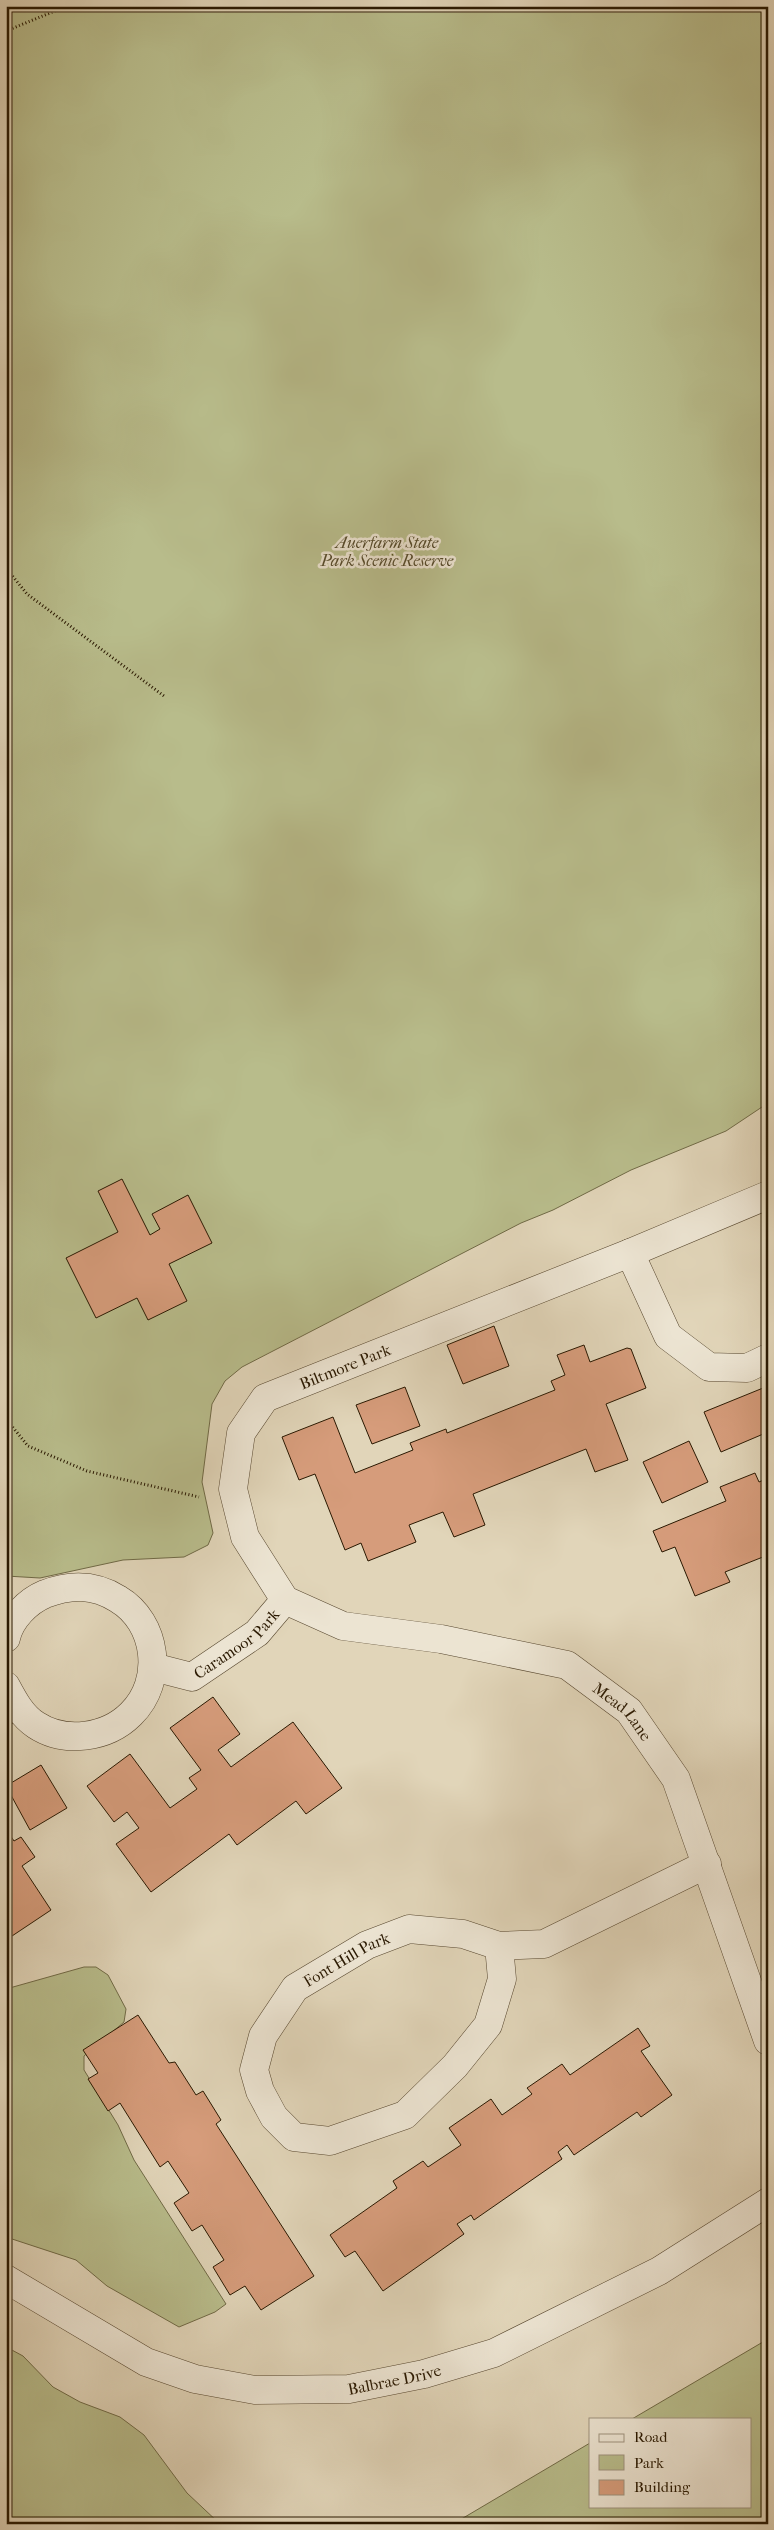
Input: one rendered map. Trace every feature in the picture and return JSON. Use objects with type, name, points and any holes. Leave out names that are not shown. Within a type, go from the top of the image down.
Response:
[{"type":"street","name":"Biltmore Park","points":[[285,1600],[245,1537],[233,1489],[241,1433],[265,1398],[630,1254],[768,1195]]},
{"type":"street","points":[[630,1254],[668,1336],[709,1367],[747,1368],[768,1358]]},
{"type":"street","points":[[6,1686],[18,1708],[37,1725],[60,1735],[86,1736],[111,1729],[132,1713],[146,1692],[153,1667],[151,1643],[142,1622],[126,1604],[106,1592],[82,1586],[59,1588],[37,1598],[19,1613],[7,1635]]},
{"type":"street","name":"Caramoor Park","points":[[153,1667],[192,1677],[256,1633],[285,1600]]},
{"type":"street","name":"Mead Lane","points":[[285,1600],[343,1626],[441,1639],[567,1665],[629,1711],[676,1779],[768,2041]]},
{"type":"street","name":"Font Hill Park","points":[[499,1946],[502,1979],[488,2025],[455,2066],[404,2115],[330,2141],[294,2137],[274,2116],[260,2091],[254,2070],[263,2036],[295,1988],[366,1945],[409,1929],[463,1934],[499,1946],[544,1944],[707,1864]]},
{"type":"street","name":"Balbrae Drive","points":[[6,2278],[146,2362],[195,2379],[255,2390],[349,2389],[424,2374],[494,2353],[659,2271],[768,2202]]},
{"type":"path","points":[[6,31],[67,6]]},
{"type":"path","points":[[6,568],[27,594],[164,696]]},
{"type":"path","points":[[6,1419],[28,1446],[87,1472],[201,1498],[235,1496]]},
{"type":"green space","name":"Auerfarm State Park Scenic Reserve","points":[[6,6],[768,6],[768,1103],[726,1131],[631,1170],[553,1210],[521,1223],[242,1367],[225,1381],[212,1404],[202,1482],[213,1533],[208,1545],[184,1557],[123,1560],[40,1578],[6,1576]]},
{"type":"green space","points":[[84,1967],[96,1967],[108,1975],[126,2009],[124,2022],[84,2056],[84,2070],[118,2125],[134,2160],[226,2304],[215,2312],[179,2327],[107,2286],[76,2260],[6,2237],[6,1989]]},
{"type":"green space","points":[[768,2339],[768,2524],[453,2524],[589,2444],[589,2508],[752,2508],[752,2418],[634,2418]]},
{"type":"green space","points":[[10,2349],[23,2356],[53,2387],[80,2402],[120,2417],[144,2435],[187,2493],[220,2524],[6,2524],[6,2350]]},
{"type":"building","points":[[122,1179],[150,1235],[160,1229],[152,1214],[188,1195],[212,1243],[169,1264],[187,1301],[148,1320],[137,1298],[96,1318],[66,1258],[118,1232],[98,1191]]},
{"type":"building","points":[[494,1326],[509,1366],[463,1384],[447,1345]]},
{"type":"building","points":[[584,1345],[590,1362],[627,1348],[631,1349],[646,1388],[606,1404],[628,1460],[595,1472],[586,1449],[473,1494],[485,1525],[454,1537],[443,1512],[409,1525],[416,1542],[368,1561],[361,1543],[345,1550],[315,1474],[299,1480],[282,1437],[333,1417],[355,1473],[413,1450],[410,1443],[446,1429],[447,1433],[555,1390],[551,1381],[565,1375],[557,1355]]},
{"type":"building","points":[[768,1386],[768,1432],[721,1452],[704,1412]]},
{"type":"building","points":[[405,1387],[420,1426],[372,1444],[356,1405]]},
{"type":"building","points":[[689,1441],[708,1482],[662,1503],[643,1462]]},
{"type":"building","points":[[755,1473],[759,1482],[768,1478],[768,1555],[725,1572],[730,1582],[695,1596],[675,1547],[662,1552],[653,1531],[726,1501],[720,1487]]},
{"type":"building","points":[[213,1697],[240,1734],[218,1750],[231,1767],[293,1722],[342,1788],[306,1814],[296,1801],[237,1845],[229,1834],[151,1892],[116,1844],[139,1828],[127,1812],[114,1822],[87,1786],[130,1754],[170,1808],[197,1789],[189,1778],[201,1770],[170,1728]]},
{"type":"building","points":[[6,1713],[13,1723],[6,1728]]},
{"type":"building","points":[[41,1765],[67,1808],[30,1830],[6,1786]]},
{"type":"building","points":[[6,1808],[11,1816],[6,1819]]},
{"type":"building","points":[[6,1829],[14,1841],[21,1837],[35,1857],[22,1866],[51,1910],[6,1940]]},
{"type":"building","points":[[138,2015],[169,2063],[175,2062],[196,2095],[203,2091],[221,2120],[216,2124],[314,2276],[261,2310],[245,2286],[230,2295],[213,2267],[224,2260],[202,2225],[192,2231],[174,2203],[189,2193],[168,2161],[160,2167],[120,2103],[108,2111],[88,2079],[98,2073],[83,2050]]},
{"type":"building","points":[[638,2028],[650,2046],[641,2051],[672,2095],[641,2117],[637,2112],[574,2155],[567,2145],[558,2152],[562,2159],[474,2220],[471,2215],[457,2224],[464,2234],[383,2291],[355,2251],[345,2257],[330,2235],[397,2188],[393,2181],[423,2161],[428,2167],[461,2145],[449,2128],[491,2099],[502,2115],[532,2094],[527,2088],[562,2064],[570,2075]]}]
